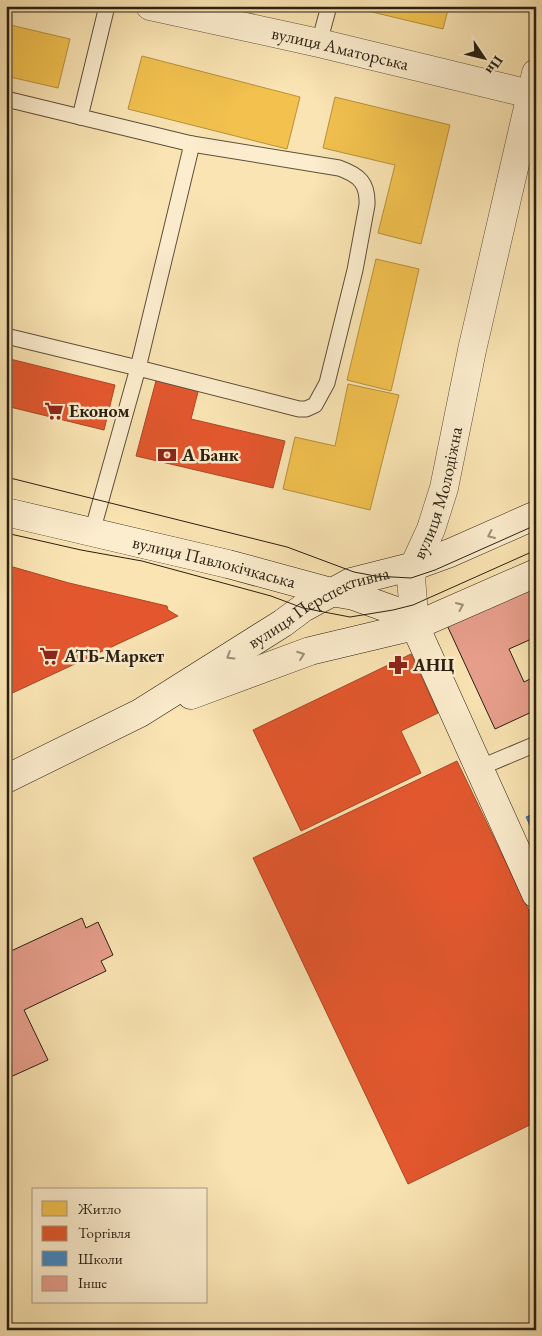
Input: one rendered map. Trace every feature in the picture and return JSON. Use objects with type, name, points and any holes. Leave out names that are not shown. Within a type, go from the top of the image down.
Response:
[{"type":"street","name":"вулиця Аматорська","points":[[150,6],[320,43],[533,84]]},
{"type":"street","name":"вулиця Молодіжна","points":[[533,84],[472,350],[444,488],[431,529],[414,566],[411,578],[415,626],[536,894]]},
{"type":"street","name":"вулиця Павлокічкаська","points":[[6,512],[228,564],[331,592],[354,596],[393,610],[415,626]]},
{"type":"street","name":"вулиця Перспективна","points":[[140,713],[283,623],[303,608],[351,582],[414,566],[450,554],[536,515]]},
{"type":"street","name":"вулиця Перспективна","points":[[7,776],[140,713],[310,651],[415,626],[536,573]]},
{"type":"lane","points":[[80,117],[107,6]]},
{"type":"lane","points":[[320,43],[329,6]]},
{"type":"lane","points":[[6,99],[192,144],[339,168],[351,172],[360,178],[368,195],[355,270],[325,389],[314,405],[306,410],[6,336]]},
{"type":"lane","points":[[92,532],[138,368],[192,144]]},
{"type":"lane","points":[[479,768],[536,744]]},
{"type":"building: Житло","points":[[347,6],[449,6],[443,29]]},
{"type":"building: Житло","points":[[6,24],[70,39],[58,88],[6,76]]},
{"type":"building: Житло","points":[[142,56],[300,97],[287,149],[128,109]]},
{"type":"building: Житло","points":[[335,97],[450,125],[421,244],[378,233],[395,165],[323,148]]},
{"type":"building: Житло","points":[[376,259],[419,269],[391,391],[347,380]]},
{"type":"building: Житло","points":[[348,384],[399,395],[370,510],[283,489],[295,437],[335,446]]},
{"type":"building: Торгівля","points":[[6,358],[115,385],[104,430],[6,406]]},
{"type":"building: Торгівля","points":[[157,377],[199,388],[191,419],[285,441],[273,488],[136,456]]},
{"type":"building: Торгівля","name":"АТБ-Маркет","points":[[6,565],[69,583],[167,606],[168,610],[178,616],[6,696]]},
{"type":"building: Торгівля","points":[[411,654],[438,713],[401,731],[421,773],[301,831],[253,730]]},
{"type":"building: Торгівля","points":[[457,761],[536,925],[536,1122],[408,1184],[253,858]]},
{"type":"building: Школи","points":[[536,813],[536,838],[526,817]]},
{"type":"building: Інше","points":[[536,581],[536,637],[509,649],[524,682],[532,678],[536,686],[536,710],[495,729],[446,623]]},
{"type":"building: Інше","points":[[82,918],[86,928],[98,922],[113,955],[101,961],[106,971],[24,1010],[48,1060],[6,1079],[6,942],[11,951]]},
{"type":"tram line","points":[[6,477],[287,547],[354,572],[375,576],[411,578],[435,570],[536,525]]},
{"type":"tram line","points":[[6,533],[81,550],[142,561],[271,596],[303,608],[350,617],[413,605],[536,550]]},
{"type":"place","name":"Економ","points":[[54,411]]},
{"type":"place","name":"А Банк","points":[[167,455]]},
{"type":"place","name":"АТБ-Маркет","points":[[49,656]]},
{"type":"place","name":"АНЦ","points":[[398,665]]}]
